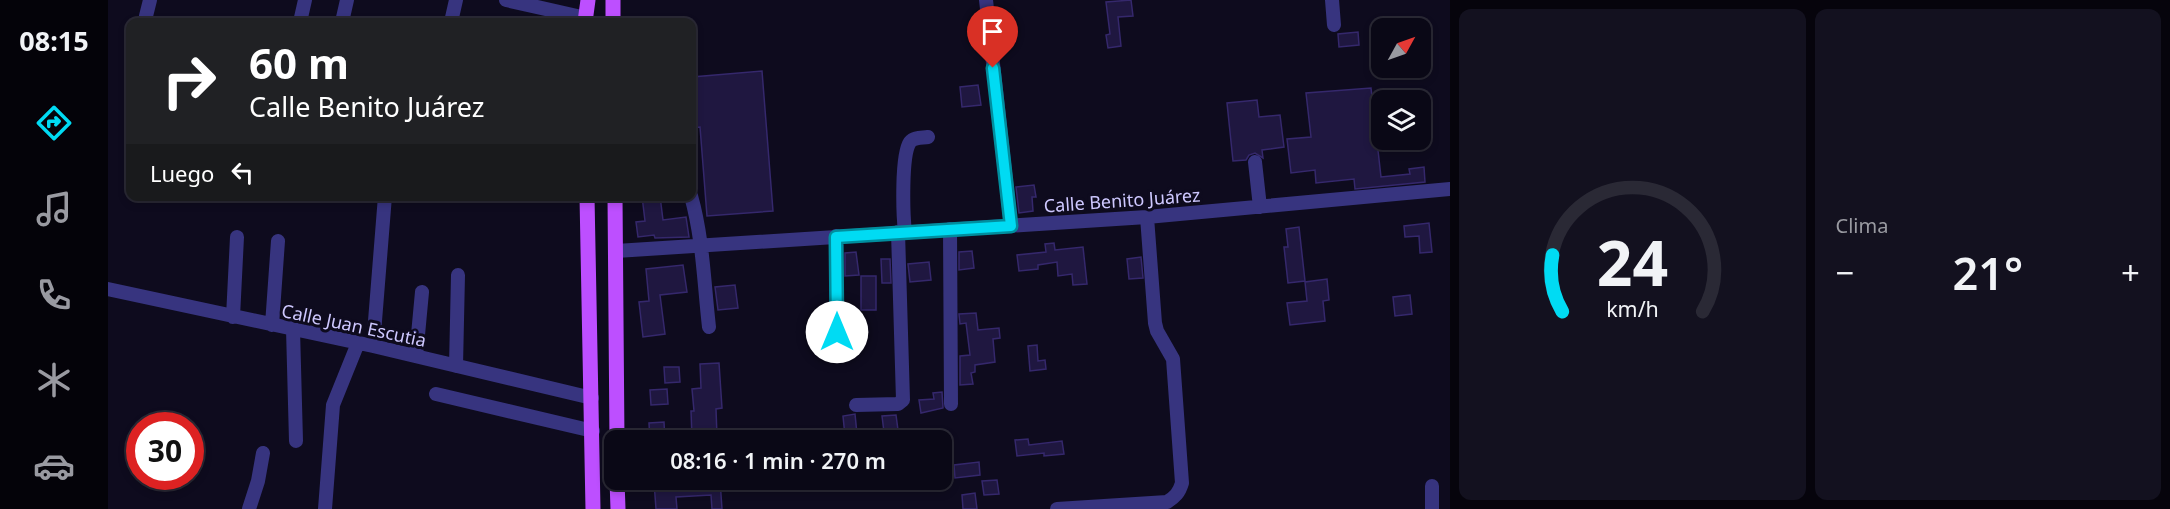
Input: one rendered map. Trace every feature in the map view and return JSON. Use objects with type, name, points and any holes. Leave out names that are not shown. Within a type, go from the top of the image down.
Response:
[{"type":"main road","points":[[580,0],[583,18]]},
{"type":"main road","points":[[584,18],[588,0]]},
{"type":"main road","points":[[613,0],[613,18]]},
{"type":"main road","points":[[587,201],[593,509]]},
{"type":"main road","points":[[615,201],[617,430]]},
{"type":"main road","points":[[617,490],[618,509]]},
{"type":"street","points":[[146,16],[150,0]]},
{"type":"street","points":[[301,18],[305,0]]},
{"type":"street","points":[[343,18],[347,0]]},
{"type":"street","points":[[452,18],[456,0]]},
{"type":"street","points":[[506,0],[575,18]]},
{"type":"street","points":[[986,0],[1011,226]]},
{"type":"street","points":[[1332,0],[1334,26]]},
{"type":"street","points":[[856,405],[898,404],[903,400],[904,164],[909,143],[915,139],[928,137]]},
{"type":"street","points":[[1255,162],[1260,207]]},
{"type":"street","name":"Calle Benito Juárez","points":[[616,251],[1147,218],[1450,189]]},
{"type":"street","points":[[373,346],[385,201]]},
{"type":"street","points":[[692,201],[700,245],[709,327]]},
{"type":"street","points":[[1058,509],[1167,502],[1178,494],[1182,483],[1173,359],[1157,331],[1147,218]]},
{"type":"street","points":[[950,230],[951,404]]},
{"type":"street","points":[[233,317],[237,237]]},
{"type":"street","points":[[836,237],[837,332]]},
{"type":"street","points":[[272,325],[278,241]]},
{"type":"street","points":[[456,366],[458,275]]},
{"type":"street","name":"Calle Juan Escutia","points":[[108,289],[373,346],[592,398]]},
{"type":"street","points":[[416,356],[422,292]]},
{"type":"street","points":[[293,329],[296,441]]},
{"type":"street","points":[[325,509],[333,405],[358,343]]},
{"type":"street","points":[[436,394],[593,431]]},
{"type":"street","points":[[249,509],[258,481],[263,453]]},
{"type":"street","points":[[1432,486],[1432,509]]},
{"type":"building","points":[[1131,0],[1133,16],[1118,17],[1121,46],[1108,48],[1106,35],[1110,34],[1106,2]]},
{"type":"building","points":[[1358,32],[1359,45],[1339,47],[1338,34]]},
{"type":"building","points":[[762,71],[773,211],[707,216],[700,127],[696,128],[696,77]]},
{"type":"building","points":[[978,85],[981,105],[962,107],[960,87]]},
{"type":"building","points":[[1371,88],[1371,150],[1378,150],[1381,177],[1410,174],[1409,169],[1424,167],[1425,182],[1355,189],[1354,179],[1316,183],[1315,170],[1291,173],[1287,139],[1311,137],[1306,93]]},
{"type":"building","points":[[1257,100],[1259,117],[1280,115],[1284,147],[1262,150],[1263,158],[1255,153],[1249,155],[1246,160],[1233,161],[1227,103]]},
{"type":"building","points":[[1034,185],[1036,197],[1032,197],[1033,211],[1019,213],[1016,187]]},
{"type":"building","points":[[643,201],[661,201],[663,220],[686,217],[689,237],[655,238],[654,235],[638,237],[636,222],[645,221]]},
{"type":"building","points":[[1429,223],[1432,252],[1420,253],[1419,236],[1405,237],[1404,226]]},
{"type":"building","points":[[1299,227],[1305,281],[1288,283],[1284,247],[1288,247],[1286,229]]},
{"type":"building","points":[[1054,243],[1055,250],[1083,247],[1087,284],[1073,285],[1072,274],[1058,276],[1057,262],[1038,265],[1038,269],[1019,271],[1017,255],[1046,252],[1045,244]]},
{"type":"building","points":[[972,251],[974,268],[959,270],[959,252]]},
{"type":"building","points":[[856,252],[859,275],[845,276],[845,253]]},
{"type":"building","points":[[1141,257],[1143,278],[1129,279],[1127,259]]},
{"type":"building","points":[[881,259],[890,259],[891,283],[882,283]]},
{"type":"building","points":[[929,262],[931,280],[910,282],[908,264]]},
{"type":"building","points":[[683,265],[687,292],[660,295],[665,334],[643,337],[639,302],[649,301],[646,269]]},
{"type":"building","points":[[861,276],[876,276],[876,310],[861,310]]},
{"type":"building","points":[[1327,279],[1329,300],[1323,301],[1325,321],[1290,325],[1287,303],[1307,301],[1305,282]]},
{"type":"building","points":[[735,285],[738,308],[718,310],[715,287]]},
{"type":"building","points":[[1410,295],[1412,314],[1395,316],[1393,297]]},
{"type":"building","points":[[976,313],[978,330],[999,328],[1000,338],[993,339],[995,362],[975,365],[975,372],[971,373],[973,384],[960,385],[960,356],[970,355],[966,323],[960,324],[959,314]]},
{"type":"building","points":[[856,332],[858,351],[841,353],[839,340],[846,334]]},
{"type":"building","points":[[1037,345],[1038,361],[1045,360],[1046,369],[1030,371],[1028,346]]},
{"type":"building","points":[[719,363],[722,408],[716,409],[717,430],[692,430],[691,411],[694,411],[692,389],[701,388],[700,364]]},
{"type":"building","points":[[664,367],[679,367],[680,382],[665,383]]},
{"type":"building","points":[[667,389],[668,404],[651,405],[650,390]]},
{"type":"building","points":[[942,392],[943,408],[921,413],[919,400],[934,399],[933,393]]},
{"type":"building","points":[[855,414],[857,430],[844,430],[843,416]]},
{"type":"building","points":[[896,415],[898,430],[884,430],[882,416]]},
{"type":"building","points":[[664,422],[664,430],[649,430],[649,423]]},
{"type":"building","points":[[1028,439],[1029,445],[1062,441],[1064,454],[1044,456],[1044,453],[1017,456],[1015,440]]},
{"type":"building","points":[[979,462],[980,475],[955,478],[954,465]]},
{"type":"building","points":[[997,480],[999,494],[984,495],[982,481]]},
{"type":"building","points":[[655,490],[721,490],[722,509],[712,509],[711,495],[676,497],[677,509],[656,509]]},
{"type":"building","points":[[975,493],[977,509],[963,509],[962,495]]},
{"type":"route","points":[[837,332],[836,237],[1011,226],[993,68]]}]
